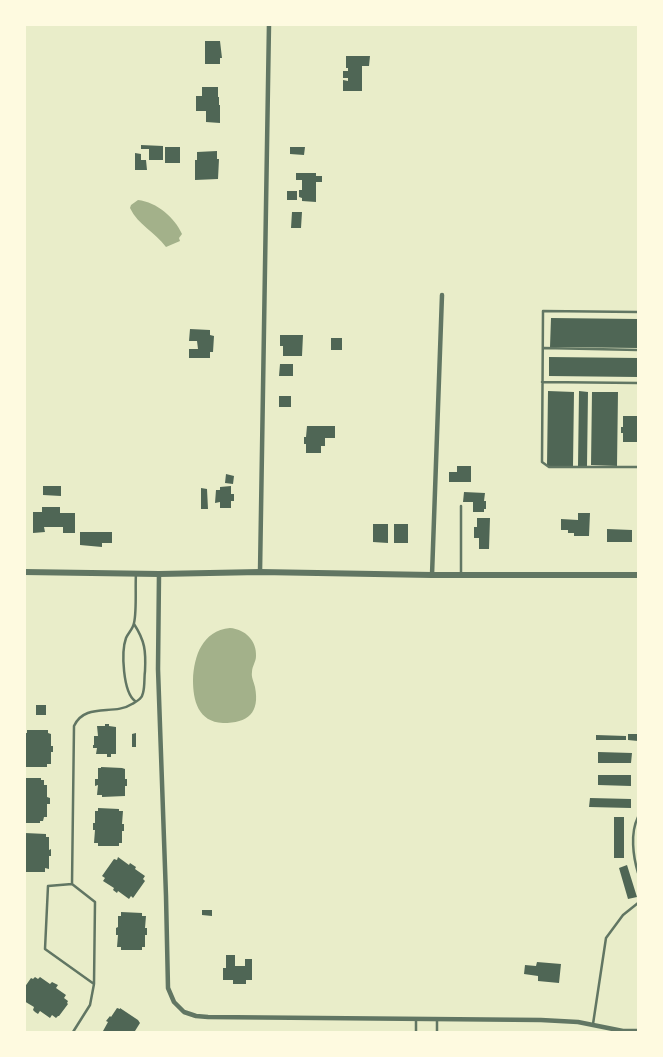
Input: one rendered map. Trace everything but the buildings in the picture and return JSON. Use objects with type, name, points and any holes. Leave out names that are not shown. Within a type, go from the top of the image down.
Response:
[{"type":"street","points":[[260,572],[269,24]]},
{"type":"street","points":[[432,575],[442,295]]},
{"type":"street","points":[[24,572],[639,575]]},
{"type":"street","points":[[159,574],[158,669],[167,971],[168,988],[174,1002],[184,1012],[205,1017],[541,1020],[578,1022],[623,1031],[639,1031]]},
{"type":"lane","points":[[639,312],[543,311],[542,348],[542,462],[549,467],[639,467]]},
{"type":"lane","points":[[542,348],[639,350]]},
{"type":"lane","points":[[542,382],[639,383]]},
{"type":"lane","points":[[461,506],[461,575]]},
{"type":"lane","points":[[136,573],[134,625],[126,639],[124,655],[129,692],[136,702]]},
{"type":"lane","points":[[72,884],[74,726],[87,712],[126,708],[144,693],[146,654],[142,636],[134,625]]},
{"type":"lane","points":[[639,817],[633,834],[635,864],[639,873]]},
{"type":"lane","points":[[73,1032],[90,1005],[94,984],[95,902],[72,884],[48,886],[45,948],[94,984]]},
{"type":"lane","points":[[593,1024],[606,938],[622,915],[639,903]]},
{"type":"lane","points":[[416,1019],[416,1032]]},
{"type":"lane","points":[[437,1019],[437,1032]]},
{"type":"shaded area","points":[[138,200],[158,207],[170,217],[182,234],[180,241],[166,247],[142,224],[130,208]]},
{"type":"shaded area","points":[[230,628],[245,633],[254,645],[256,658],[252,674],[256,704],[254,710],[245,718],[223,723],[208,719],[199,709],[193,680],[195,662],[201,646],[213,634]]}]
